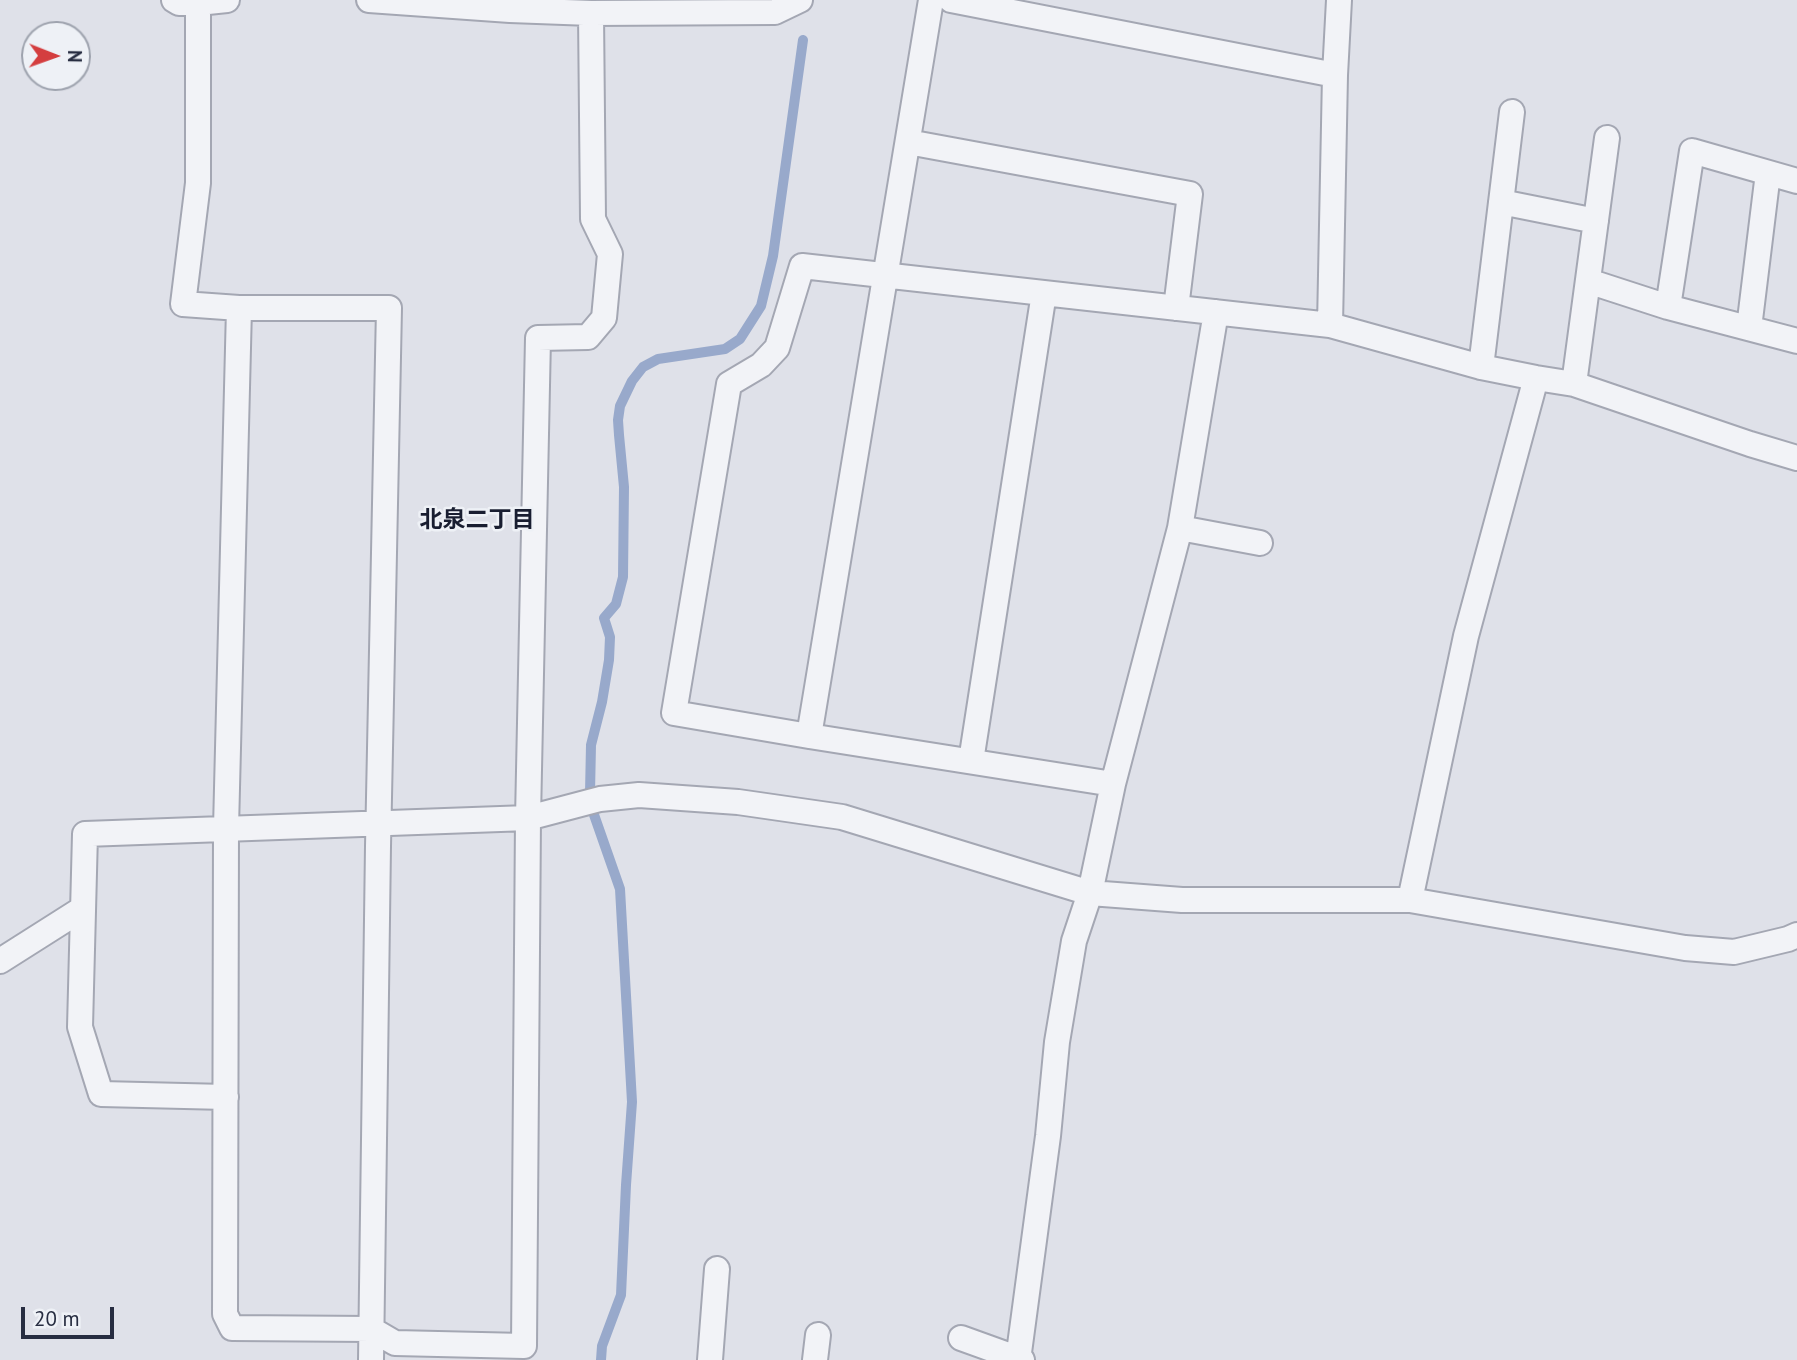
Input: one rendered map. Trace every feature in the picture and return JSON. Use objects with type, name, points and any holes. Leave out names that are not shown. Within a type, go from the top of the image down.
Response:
[{"type":"street","points":[[228,0],[186,2],[198,183],[183,304],[239,308],[389,308],[378,824],[371,1360]]},
{"type":"street","points":[[369,0],[591,13],[775,12],[800,0]]},
{"type":"street","points":[[809,736],[931,0]]},
{"type":"street","points":[[951,0],[1335,75]]},
{"type":"street","points":[[1330,325],[1339,0]]},
{"type":"street","points":[[239,308],[226,828],[225,1314],[232,1328],[371,1329],[395,1343],[524,1346],[528,817],[538,338],[588,337],[604,318],[610,254],[593,219],[591,13]]},
{"type":"street","points":[[1481,367],[1512,112]]},
{"type":"street","points":[[1574,384],[1607,138]]},
{"type":"street","points":[[908,142],[1190,194],[1175,308]]},
{"type":"street","points":[[1668,307],[1692,151],[1797,181]]},
{"type":"street","points":[[1749,328],[1768,173]]},
{"type":"street","points":[[1501,202],[1596,221]]},
{"type":"street","points":[[1113,784],[674,713],[729,384],[761,365],[777,348],[802,266],[1330,325],[1481,367],[1574,384],[1797,458]]},
{"type":"street","points":[[1588,281],[1668,307],[1797,341]]},
{"type":"street","points":[[971,761],[1044,293]]},
{"type":"street","points":[[961,1338],[1020,1360],[1057,1042],[1074,941],[1090,893],[1113,784],[1180,528],[1216,312]]},
{"type":"street","points":[[1410,900],[1466,636],[1536,379]]},
{"type":"street","points":[[1180,528],[1260,543]]},
{"type":"street","points":[[226,1097],[101,1094],[80,1027],[85,834],[528,817],[600,799],[639,795],[738,802],[842,817],[1090,893],[1182,900],[1410,900],[1685,948],[1734,951],[1797,935]]},
{"type":"street","points":[[0,961],[82,909]]},
{"type":"street","points":[[710,1360],[717,1269]]},
{"type":"street","points":[[816,1360],[818,1335]]},
{"type":"waterway","points":[[590,793],[591,745],[609,660],[610,637],[604,618],[616,604],[623,577],[624,487],[618,420],[620,406],[632,381],[643,367],[658,359],[725,349],[740,339],[761,306],[773,256],[803,40]]},
{"type":"waterway","points":[[592,809],[620,889],[632,1102],[621,1295],[602,1346],[601,1360]]},
{"type":"district","name":"北泉二丁目","points":[[477,520]]}]
